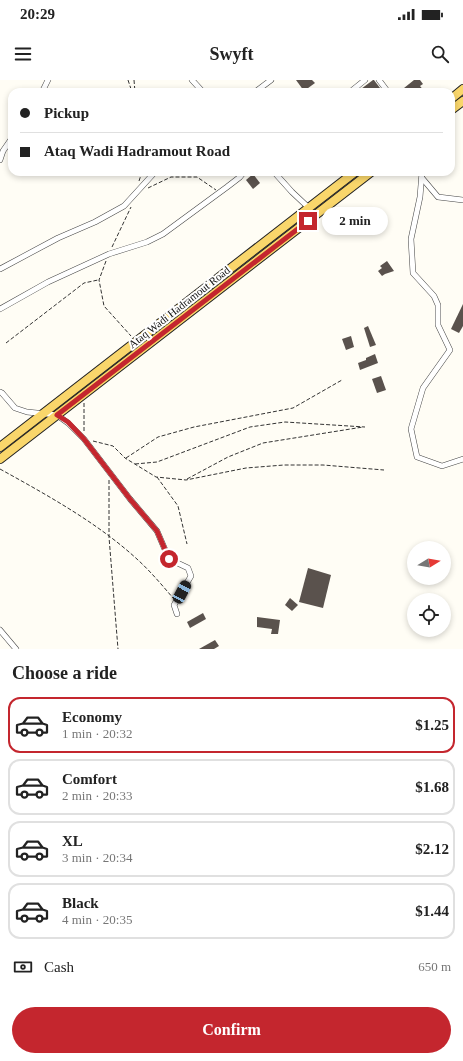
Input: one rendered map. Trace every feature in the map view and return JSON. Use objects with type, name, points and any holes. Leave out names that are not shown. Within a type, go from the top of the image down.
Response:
[{"type":"main road","name":"Ataq Wadi Hadramout Road","points":[[0,447],[350,176]]},
{"type":"main road","name":"Ataq Wadi Hadramout Road","points":[[0,459],[366,176]]},
{"type":"street","points":[[192,80],[199,88]]},
{"type":"street","points":[[260,88],[271,80]]},
{"type":"street","points":[[355,88],[365,80]]},
{"type":"street","points":[[0,160],[3,151],[8,144]]},
{"type":"street","points":[[0,269],[58,238],[95,222],[124,206],[152,176]]},
{"type":"street","points":[[0,309],[48,282],[109,254],[147,242],[163,234],[241,176]]},
{"type":"street","points":[[278,176],[309,208]]},
{"type":"street","points":[[422,178],[438,197],[463,200]]},
{"type":"street","points":[[422,178],[420,197],[411,239],[413,273],[434,296],[438,305],[438,325],[450,350],[423,388],[411,429],[417,457],[442,466],[463,459]]},
{"type":"street","points":[[0,392],[15,408],[27,412],[57,415],[68,422],[84,439],[109,474],[157,531],[169,559],[188,568],[191,576],[174,605],[177,614]]},
{"type":"street","points":[[0,630],[14,648]]},
{"type":"path","points":[[137,193],[141,176]]},
{"type":"path","points":[[137,193],[171,177],[197,176],[220,192]]},
{"type":"path","points":[[130,207],[98,280],[104,306],[136,342]]},
{"type":"path","points":[[6,344],[84,283],[98,280]]},
{"type":"path","points":[[126,458],[158,437],[194,427],[293,408],[342,380]]},
{"type":"path","points":[[84,394],[84,439],[113,446],[126,458],[156,477],[178,506],[187,544]]},
{"type":"path","points":[[135,464],[157,462],[250,427],[285,422],[365,427],[263,443],[228,456],[186,480]]},
{"type":"path","points":[[156,477],[186,480],[246,468],[284,465],[323,465],[384,470]]},
{"type":"path","points":[[0,469],[59,502],[109,537],[138,560],[176,601]]},
{"type":"path","points":[[109,474],[109,537],[118,649]]},
{"type":"building","points":[[296,80],[312,80],[315,83],[308,88],[302,88]]},
{"type":"building","points":[[374,80],[380,88],[362,88]]},
{"type":"building","points":[[414,80],[420,80],[423,84],[420,86],[422,88],[404,88]]},
{"type":"building","points":[[251,176],[255,176],[260,183],[253,189],[246,180]]},
{"type":"building","points":[[387,261],[394,271],[382,276],[378,271],[382,268],[380,266]]},
{"type":"building","points":[[463,304],[463,326],[459,333],[451,329]]},
{"type":"building","points":[[368,326],[376,345],[370,347],[364,328]]},
{"type":"building","points":[[351,336],[354,347],[346,350],[342,339]]},
{"type":"building","points":[[375,354],[378,363],[360,370],[358,363]]},
{"type":"building","points":[[381,376],[386,390],[377,393],[372,379]]},
{"type":"building","points":[[308,568],[331,575],[323,608],[299,602]]},
{"type":"building","points":[[290,598],[298,605],[292,611],[285,605]]},
{"type":"building","points":[[203,613],[206,619],[190,628],[187,622]]},
{"type":"building","points":[[257,617],[280,620],[278,634],[271,634],[272,629],[257,627]]},
{"type":"building","points":[[215,640],[219,646],[214,649],[199,649]]},
{"type":"route","points":[[169,559],[157,531],[109,474],[84,439],[68,422],[57,415],[308,221]]}]
